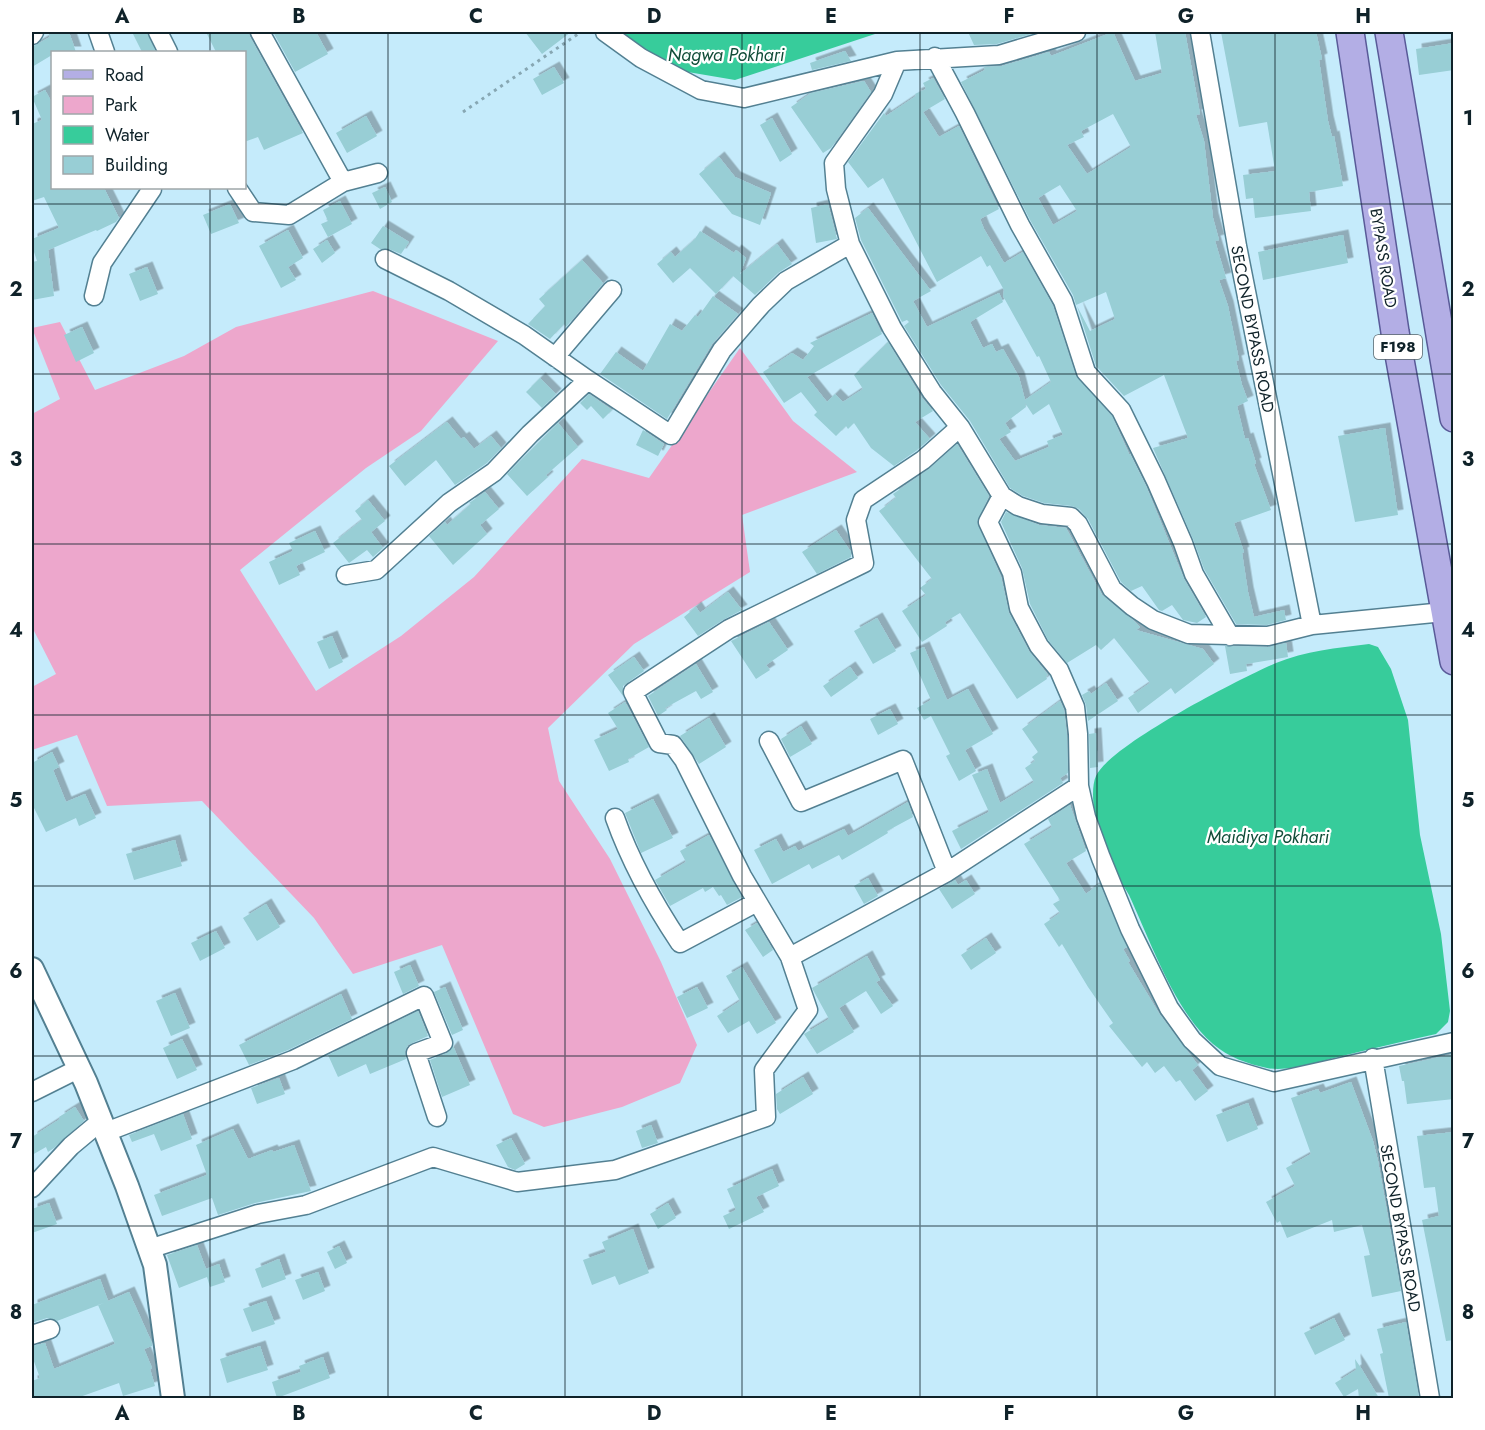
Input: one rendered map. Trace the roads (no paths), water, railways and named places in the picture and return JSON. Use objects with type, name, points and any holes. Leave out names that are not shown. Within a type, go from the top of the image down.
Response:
[{"type":"main road","name":"BYPASS ROAD","points":[[1350,32],[1395,332],[1449,612],[1454,661]]},
{"type":"main road","name":"F198","points":[[1389,32],[1454,418]]},
{"type":"main road","points":[[1395,332],[1438,328]]},
{"type":"street","points":[[98,32],[105,51]]},
{"type":"street","points":[[158,32],[168,51]]},
{"type":"street","points":[[260,32],[343,182]]},
{"type":"street","points":[[605,32],[641,58],[701,90],[744,98],[897,61],[999,55],[1077,32]]},
{"type":"street","name":"SECOND BYPASS ROAD","points":[[1200,32],[1237,246],[1312,625]]},
{"type":"street","points":[[935,57],[1020,225],[1063,301],[1086,372],[1121,410],[1184,543],[1194,574],[1230,636]]},
{"type":"street","points":[[897,61],[883,94],[834,163],[836,189],[850,244],[892,328],[932,392],[960,427],[1002,496],[1018,506],[1042,514],[1071,517],[1078,524],[1112,589],[1153,620],[1189,634],[1268,636],[1312,625],[1449,612]]},
{"type":"street","points":[[238,189],[253,212],[289,215],[343,182],[378,173]]},
{"type":"street","points":[[94,296],[102,263],[152,189]]},
{"type":"street","points":[[385,259],[450,291],[524,335],[671,435],[722,350],[761,305],[786,281],[850,244]]},
{"type":"street","points":[[555,357],[612,290]]},
{"type":"street","points":[[346,575],[376,570],[449,503],[494,472],[530,434],[588,380]]},
{"type":"street","points":[[149,1249],[258,1214],[306,1205],[433,1157],[517,1182],[615,1170],[766,1117],[764,1070],[808,1010],[790,957],[742,876],[684,760],[674,745],[659,743],[633,692],[729,629],[864,563],[856,520],[863,500],[923,460],[960,427]]},
{"type":"street","points":[[1002,496],[988,522],[1012,573],[1019,608],[1039,646],[1059,670],[1075,707],[1079,786],[1086,817],[1130,929],[1169,1008],[1192,1040],[1220,1066],[1274,1082],[1373,1058],[1454,1042]]},
{"type":"street","points":[[769,741],[801,802],[903,760],[947,872]]},
{"type":"street","points":[[790,957],[947,872],[1079,786]]},
{"type":"street","points":[[615,818],[623,840],[655,905],[680,943],[757,902]]},
{"type":"street","points":[[32,969],[86,1083],[128,1185],[155,1265],[173,1398]]},
{"type":"street","points":[[32,1188],[71,1146],[104,1127],[293,1060],[424,996],[443,1043],[416,1053],[437,1117]]},
{"type":"street","name":"SECOND BYPASS ROAD","points":[[1373,1058],[1430,1398]]},
{"type":"street","points":[[32,1092],[78,1069]]},
{"type":"street","points":[[32,1335],[50,1329]]},
{"type":"water","name":"Nagwa Pokhari","points":[[621,32],[878,32],[735,80],[676,70]]},
{"type":"water","name":"Maidiya Pokhari","points":[[1369,644],[1378,647],[1391,669],[1408,720],[1420,835],[1441,934],[1450,1011],[1448,1022],[1436,1034],[1293,1068],[1267,1068],[1246,1062],[1219,1049],[1199,1030],[1175,995],[1129,895],[1104,852],[1095,814],[1094,784],[1096,776],[1106,763],[1125,747],[1178,714],[1235,683],[1276,663],[1298,656],[1321,650]]}]
